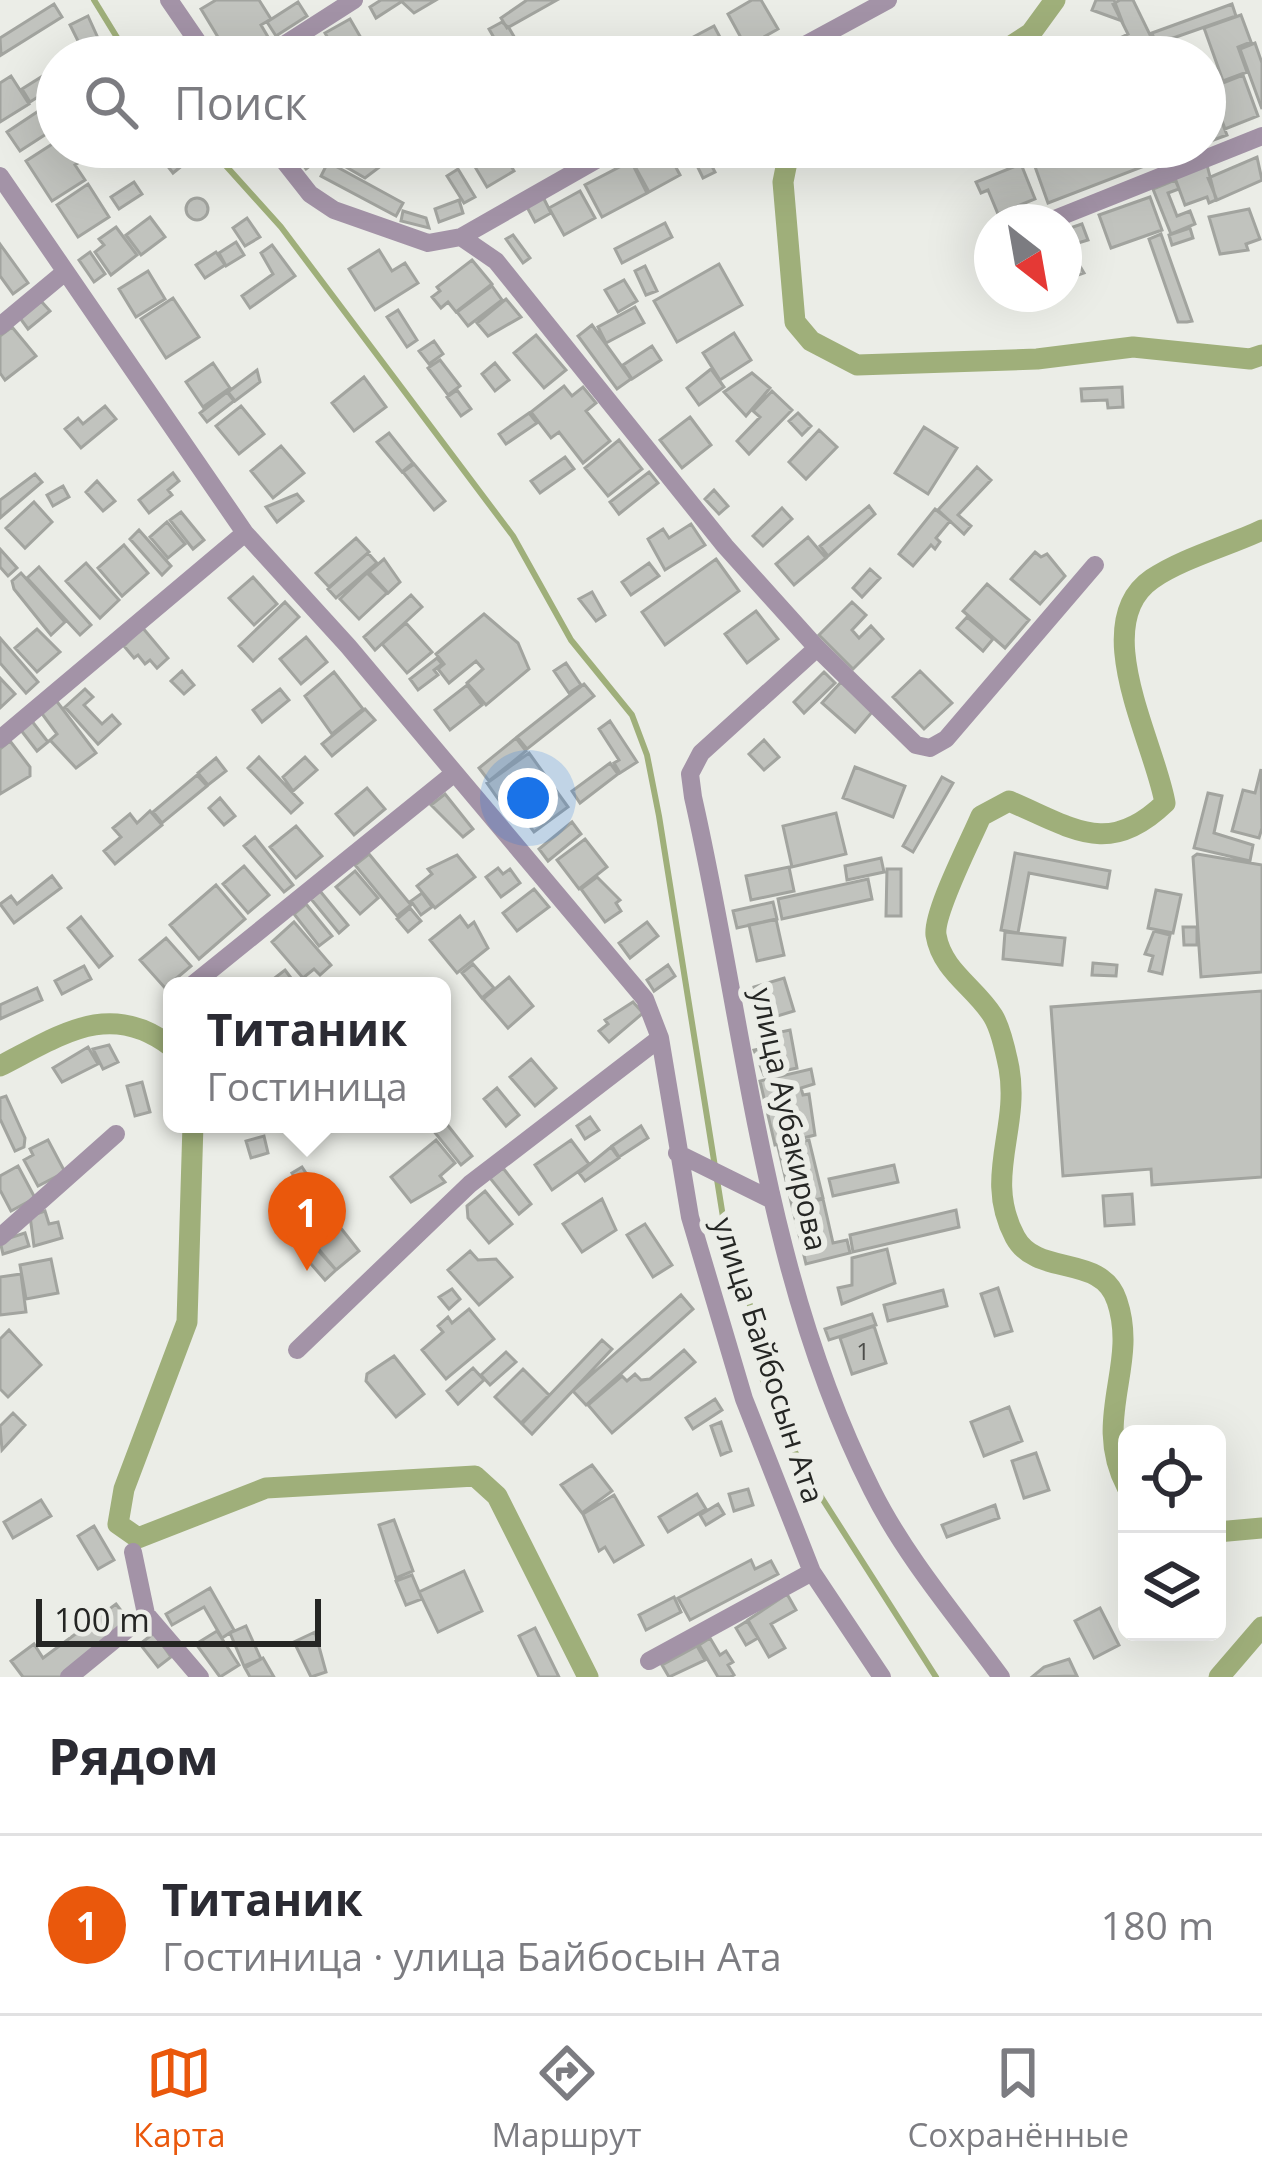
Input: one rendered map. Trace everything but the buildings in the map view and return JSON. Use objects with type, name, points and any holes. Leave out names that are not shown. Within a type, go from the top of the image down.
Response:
[{"type":"street","points":[[169,0],[194,36]]},
{"type":"street","points":[[298,36],[354,0]]},
{"type":"street","points":[[822,36],[888,0]]},
{"type":"street","points":[[1226,150],[1262,136]]},
{"type":"street","points":[[289,168],[310,194],[362,224],[428,243],[461,237],[582,168]]},
{"type":"street","points":[[1082,208],[1182,168]]},
{"type":"street","name":"улица Байбосын Ата","points":[[0,176],[245,533],[348,646],[645,999],[660,1038],[676,1153],[744,1399],[812,1572],[882,1677]]},
{"type":"street","points":[[461,237],[496,261],[725,546],[817,649],[916,745],[929,748],[946,739],[1095,566]]},
{"type":"street","points":[[0,326],[64,272]]},
{"type":"street","points":[[0,740],[245,533]]},
{"type":"street","name":"улица Аубакирова","points":[[817,649],[700,753],[690,774],[770,1199],[814,1353],[872,1492],[1001,1677]]},
{"type":"street","points":[[201,977],[452,775]]},
{"type":"street","points":[[297,1350],[470,1184],[660,1038]]},
{"type":"street","points":[[0,1237],[116,1134]]},
{"type":"street","points":[[676,1153],[770,1199]]},
{"type":"street","points":[[133,1552],[146,1614],[200,1677]]},
{"type":"street","points":[[649,1661],[812,1572]]},
{"type":"street","points":[[69,1677],[146,1614]]},
{"type":"waterway","points":[[94,0],[116,36]]},
{"type":"waterway","points":[[1026,36],[1055,0]]},
{"type":"waterway","points":[[228,168],[281,227],[513,536],[571,640],[632,715],[647,755],[659,816],[723,1217],[753,1315],[763,1381],[802,1467],[936,1677]]},
{"type":"waterway","points":[[786,168],[783,182],[795,322],[811,341],[857,365],[1037,359],[1133,347],[1250,359],[1262,355]]},
{"type":"waterway","points":[[1118,1464],[1113,1438],[1123,1348],[1117,1301],[1098,1277],[1038,1258],[1015,1237],[1002,1194],[1011,1091],[1005,1048],[993,1016],[945,959],[937,925],[981,816],[1009,801],[1071,828],[1107,834],[1145,820],[1165,803],[1125,654],[1125,625],[1133,599],[1164,572],[1262,530]]},
{"type":"waterway","points":[[0,1066],[86,1027],[128,1025],[163,1042]]},
{"type":"waterway","points":[[193,1133],[187,1322],[124,1489],[118,1524],[138,1538],[266,1488],[475,1476],[497,1496],[588,1677]]},
{"type":"waterway","points":[[1226,1531],[1262,1528]]},
{"type":"waterway","points":[[1219,1677],[1262,1627]]},
{"type":"place","name":"Титаник","points":[[307,1271]]}]
